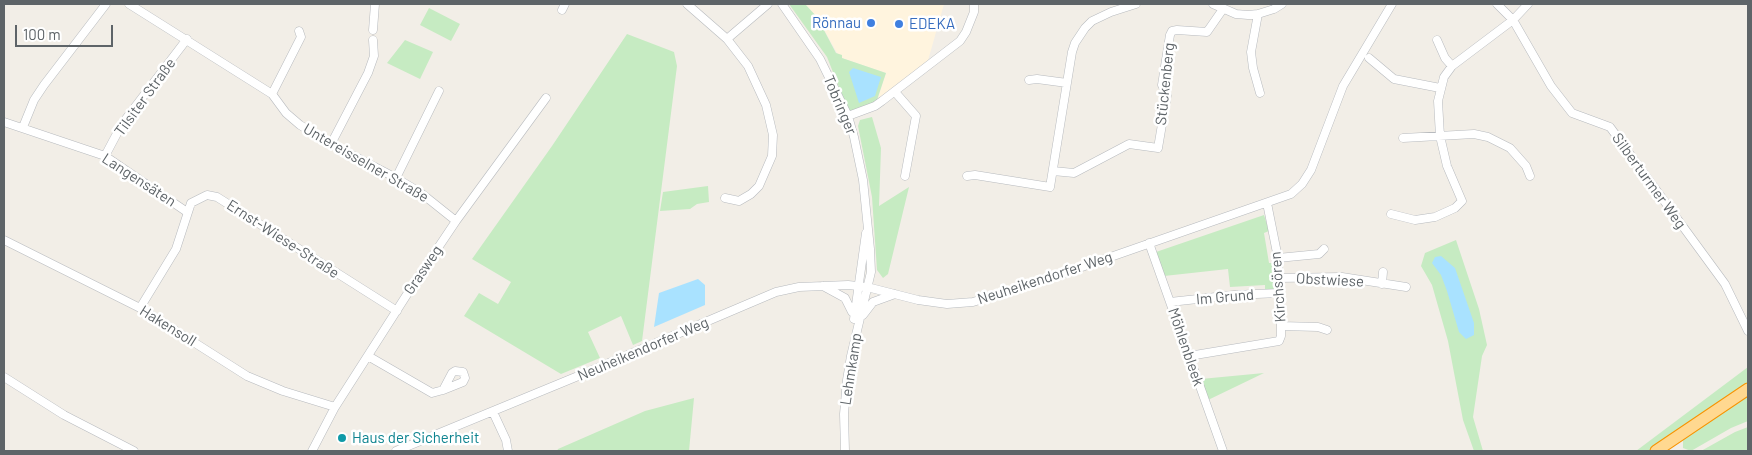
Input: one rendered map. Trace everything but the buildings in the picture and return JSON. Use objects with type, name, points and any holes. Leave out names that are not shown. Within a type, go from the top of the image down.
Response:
[{"type":"highway","points":[[1656,451],[1748,389]]},
{"type":"street","points":[[23,127],[34,100],[44,85],[106,4]]},
{"type":"street","name":"Untereisselner Straße","points":[[128,4],[187,39],[272,94],[286,113],[300,125],[421,193],[456,221]]},
{"type":"street","points":[[373,30],[374,4]]},
{"type":"street","points":[[687,4],[727,39],[748,66],[759,88],[771,122],[773,146],[769,165],[759,186],[751,194],[739,201],[725,198]]},
{"type":"street","points":[[727,39],[768,4]]},
{"type":"street","name":"Tobringer","points":[[782,4],[820,59],[848,116],[860,162],[867,218],[871,272],[867,287]]},
{"type":"street","points":[[848,116],[875,106],[960,41],[974,12],[974,4]]},
{"type":"street","points":[[967,176],[975,175],[1050,187],[1067,83],[1074,47],[1079,36],[1085,28],[1100,17],[1136,4]]},
{"type":"street","points":[[1213,4],[1236,14],[1258,14],[1274,9],[1282,4]]},
{"type":"street","name":"Neuheikendorfer Weg","points":[[396,451],[776,292],[820,285],[857,286],[918,300],[947,304],[973,302],[1000,295],[1291,194],[1302,184],[1311,170],[1343,86],[1392,4]]},
{"type":"street","name":"Silberturmer Weg","points":[[1497,4],[1513,20],[1551,86],[1572,113],[1610,127],[1725,284],[1748,330]]},
{"type":"street","points":[[1391,214],[1415,220],[1435,217],[1455,208],[1462,201],[1446,166],[1440,136],[1438,101],[1440,88],[1444,77],[1452,66],[1513,20],[1528,4]]},
{"type":"street","name":"Stückenberg","points":[[1053,171],[1074,173],[1128,144],[1158,148],[1167,95],[1162,85],[1170,35],[1172,31],[1177,30],[1207,32],[1223,9]]},
{"type":"street","points":[[1258,14],[1251,52],[1252,68],[1260,92]]},
{"type":"street","points":[[272,94],[301,38],[299,31]]},
{"type":"street","name":"Tilsiter Straße","points":[[105,156],[122,124],[187,39]]},
{"type":"street","points":[[331,144],[368,73],[374,56],[374,40]]},
{"type":"street","points":[[1437,40],[1445,58],[1452,66]]},
{"type":"street","points":[[1369,58],[1394,79],[1440,88]]},
{"type":"street","points":[[1029,80],[1037,79],[1067,83]]},
{"type":"street","points":[[396,178],[439,91]]},
{"type":"street","points":[[895,92],[916,116],[905,176]]},
{"type":"street","name":"Grasweg","points":[[312,451],[335,407],[456,221],[546,98]]},
{"type":"street","name":"Langensäten","points":[[4,122],[105,156],[187,212]]},
{"type":"street","points":[[1403,138],[1474,134],[1488,137],[1510,148],[1526,166],[1530,176]]},
{"type":"street","name":"Ernst-Wiese-Straße","points":[[187,212],[191,204],[202,197],[207,195],[217,197],[397,311]]},
{"type":"street","name":"Kirchsören","points":[[1189,356],[1279,340],[1281,326],[1278,258],[1266,203]]},
{"type":"street","points":[[140,308],[176,249],[187,212]]},
{"type":"street","name":"Tobringer","points":[[857,286],[864,252],[867,218]]},
{"type":"street","name":"Hakensoll","points":[[4,240],[140,308],[247,376],[283,391],[335,407]]},
{"type":"street","name":"Möhlenbleek","points":[[1149,243],[1223,451]]},
{"type":"street","points":[[1278,258],[1319,254],[1324,249]]},
{"type":"street","name":"Obstwiese","points":[[1382,284],[1383,272]]},
{"type":"street","name":"Obstwiese","points":[[1279,278],[1342,277],[1406,287]]},
{"type":"street","points":[[820,285],[845,298],[856,321],[870,304],[895,294]]},
{"type":"street","name":"Lehmkamp","points":[[846,451],[844,414],[856,321],[857,286]]},
{"type":"street","name":"Lehmkamp","points":[[856,321],[867,287]]},
{"type":"street","name":"Im Grund","points":[[1170,302],[1279,293]]},
{"type":"street","points":[[1281,326],[1318,327],[1327,330]]},
{"type":"street","points":[[368,356],[432,393],[444,390]]},
{"type":"street","points":[[4,377],[64,414],[134,451]]},
{"type":"street","points":[[493,412],[506,440],[508,451]]},
{"type":"shaded area","points":[[805,4],[944,4],[927,64],[907,80],[878,98],[886,73],[842,58],[837,53],[817,17]]},
{"type":"green space","points":[[789,4],[805,4],[817,17],[836,53],[842,55],[842,58],[886,73],[875,106],[850,115],[827,57]]},
{"type":"green space","points":[[429,8],[460,24],[451,41],[420,25]]},
{"type":"green space","points":[[627,34],[674,52],[677,66],[642,341],[633,345],[621,316],[588,332],[600,358],[561,374],[464,316],[479,293],[498,304],[511,282],[472,259],[552,146]]},
{"type":"green space","points":[[405,40],[433,52],[420,79],[387,63]]},
{"type":"green space","points":[[872,117],[881,148],[879,206],[909,187],[888,274],[883,278],[877,270],[872,197],[858,126],[860,120]]},
{"type":"green space","points":[[708,186],[709,202],[697,204],[690,209],[660,211],[663,192]]},
{"type":"green space","points":[[1264,215],[1269,231],[1264,233],[1269,263],[1275,263],[1276,286],[1272,291],[1265,291],[1265,285],[1230,287],[1228,269],[1164,276],[1156,252]]},
{"type":"green space","points":[[1456,240],[1479,309],[1487,345],[1482,356],[1473,417],[1483,451],[1474,451],[1463,420],[1448,341],[1432,285],[1421,266],[1425,253]]},
{"type":"green space","points":[[1748,367],[1748,385],[1650,451],[1636,451]]},
{"type":"green space","points":[[1264,373],[1208,400],[1201,379]]},
{"type":"green space","points":[[1748,393],[1748,421],[1731,428],[1691,451],[1683,448],[1683,439]]},
{"type":"green space","points":[[694,398],[689,451],[557,451],[645,411]]},
{"type":"green space","points":[[1748,427],[1748,451],[1701,451],[1735,432]]},
{"type":"water","points":[[853,68],[881,77],[875,96],[859,103],[849,72]]},
{"type":"water","points":[[1441,256],[1455,268],[1474,323],[1474,335],[1466,339],[1459,332],[1441,275],[1432,263],[1435,257]]},
{"type":"water","points":[[698,279],[705,285],[705,305],[654,327],[659,293]]},
{"type":"place","name":"Rönnau","points":[[871,23]]},
{"type":"place","name":"EDEKA","points":[[899,24]]},
{"type":"place","name":"Haus der Sicherheit","points":[[342,438]]}]
